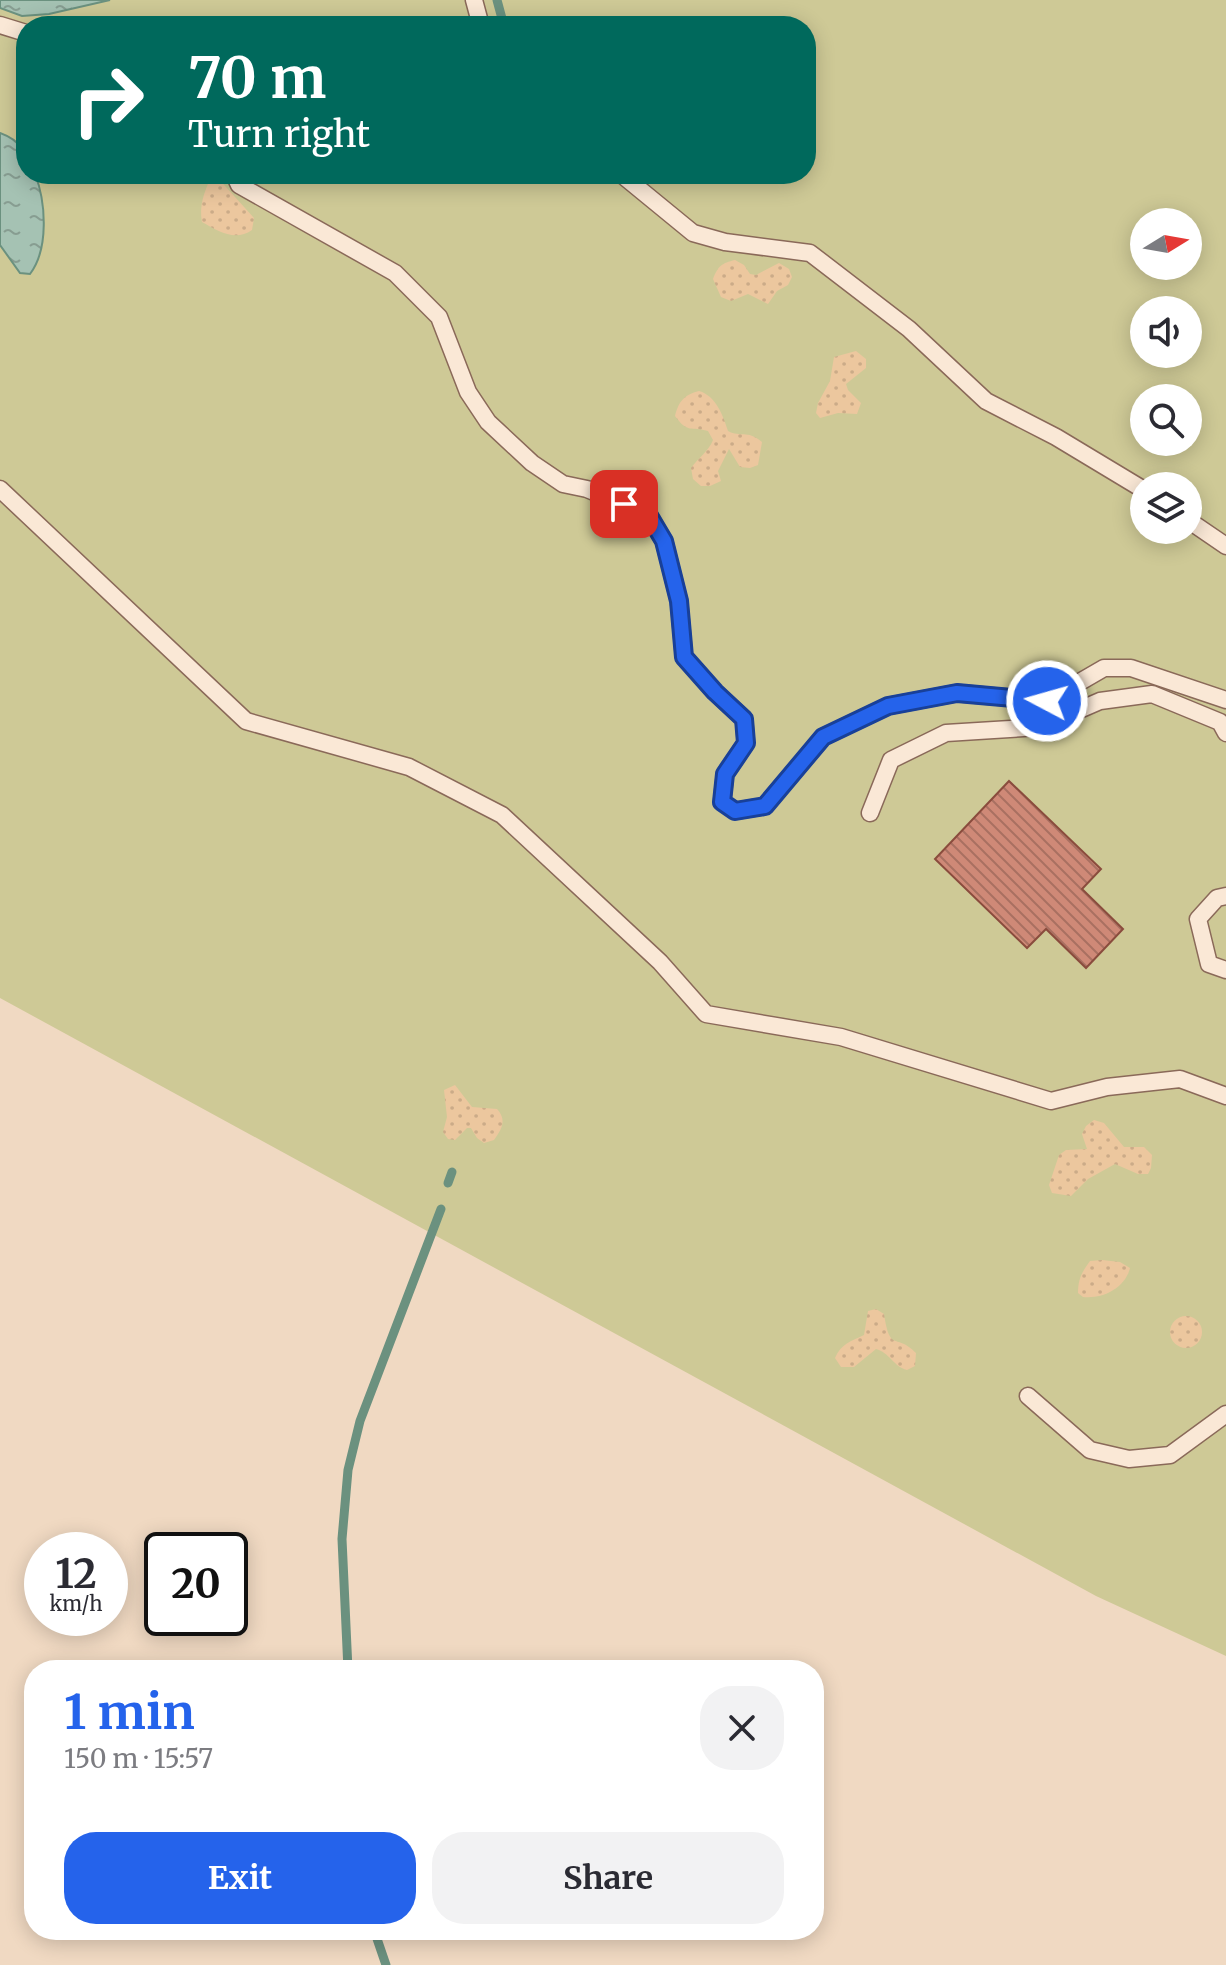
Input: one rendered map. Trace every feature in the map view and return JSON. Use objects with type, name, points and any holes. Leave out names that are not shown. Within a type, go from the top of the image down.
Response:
[{"type":"lane","points":[[239,184],[395,273],[439,317],[468,392],[488,422],[532,463],[563,484],[587,489],[648,514],[664,541],[679,601],[684,657],[744,719],[746,743],[725,774],[722,802],[735,811],[765,806],[823,737],[888,706],[957,693],[1047,701],[1104,668],[1131,668],[1226,700]]},
{"type":"lane","points":[[633,184],[693,233],[725,242],[810,253],[909,329],[986,401],[1056,437],[1130,482]]},
{"type":"lane","points":[[0,489],[246,721],[409,767],[502,815],[660,962],[706,1014],[841,1037],[1051,1101],[1107,1087],[1180,1079],[1226,1096]]},
{"type":"lane","points":[[1202,530],[1226,546]]},
{"type":"lane","points":[[870,813],[891,760],[946,733],[1040,727],[1100,701],[1152,694],[1220,722],[1226,733]]},
{"type":"lane","points":[[1226,896],[1217,898],[1198,919],[1209,964],[1226,970]]},
{"type":"lane","points":[[1028,1396],[1090,1450],[1129,1459],[1170,1455],[1226,1414]]},
{"type":"shaded area","points":[[0,0],[1226,0],[1226,1656],[1096,1596],[0,998]]},
{"type":"sand","points":[[208,184],[223,184],[254,218],[252,230],[233,235],[202,222]]},
{"type":"sand","points":[[735,260],[744,265],[750,274],[756,275],[779,263],[789,269],[792,277],[768,304],[748,294],[731,301],[721,297],[713,279],[721,266]]},
{"type":"sand","points":[[856,351],[866,359],[866,368],[846,384],[861,403],[857,414],[838,413],[820,418],[816,413],[818,403],[830,381],[834,357]]},
{"type":"sand","points":[[699,391],[714,402],[728,431],[752,436],[762,442],[758,465],[750,468],[740,467],[729,449],[718,471],[721,481],[710,486],[701,486],[693,479],[691,468],[713,440],[708,431],[687,427],[675,416],[683,399]]},
{"type":"sand","points":[[455,1085],[472,1107],[497,1109],[500,1113],[502,1124],[494,1140],[484,1143],[471,1128],[455,1140],[448,1139],[443,1132],[447,1117],[444,1090]]},
{"type":"sand","points":[[1094,1120],[1104,1123],[1124,1147],[1144,1147],[1152,1155],[1148,1174],[1138,1174],[1115,1164],[1088,1179],[1071,1196],[1052,1193],[1049,1185],[1059,1155],[1066,1150],[1087,1149],[1082,1134]]},
{"type":"sand","points":[[1090,1261],[1120,1262],[1130,1268],[1123,1281],[1112,1291],[1083,1297],[1078,1293],[1083,1272]]},
{"type":"sand","points":[[876,1309],[884,1314],[891,1338],[916,1353],[915,1366],[907,1370],[902,1368],[876,1349],[854,1367],[841,1367],[835,1358],[837,1353],[864,1335],[868,1311]]},
{"type":"sand","points":[[1186,1316],[1198,1320],[1202,1332],[1198,1344],[1186,1348],[1174,1344],[1170,1332],[1174,1320]]},
{"type":"water","points":[[0,0],[110,0],[49,14],[22,16],[0,8]]},
{"type":"water","points":[[0,133],[16,142],[16,184],[39,184],[44,225],[40,252],[30,274],[20,273],[0,245]]},
{"type":"building","points":[[1009,781],[1101,869],[1082,889],[1123,929],[1086,968],[1046,929],[1027,948],[935,859]]},
{"type":"waterway","points":[[497,0],[501,16]]},
{"type":"waterway","points":[[448,1183],[452,1172]]},
{"type":"waterway","points":[[348,1660],[342,1539],[348,1470],[360,1421],[441,1209]]},
{"type":"waterway","points":[[377,1940],[386,1965]]},
{"type":"route","points":[[624,504],[648,514],[664,541],[679,601],[684,657],[744,719],[746,743],[725,774],[722,802],[735,811],[765,806],[823,737],[888,706],[957,693],[1047,701]]}]
